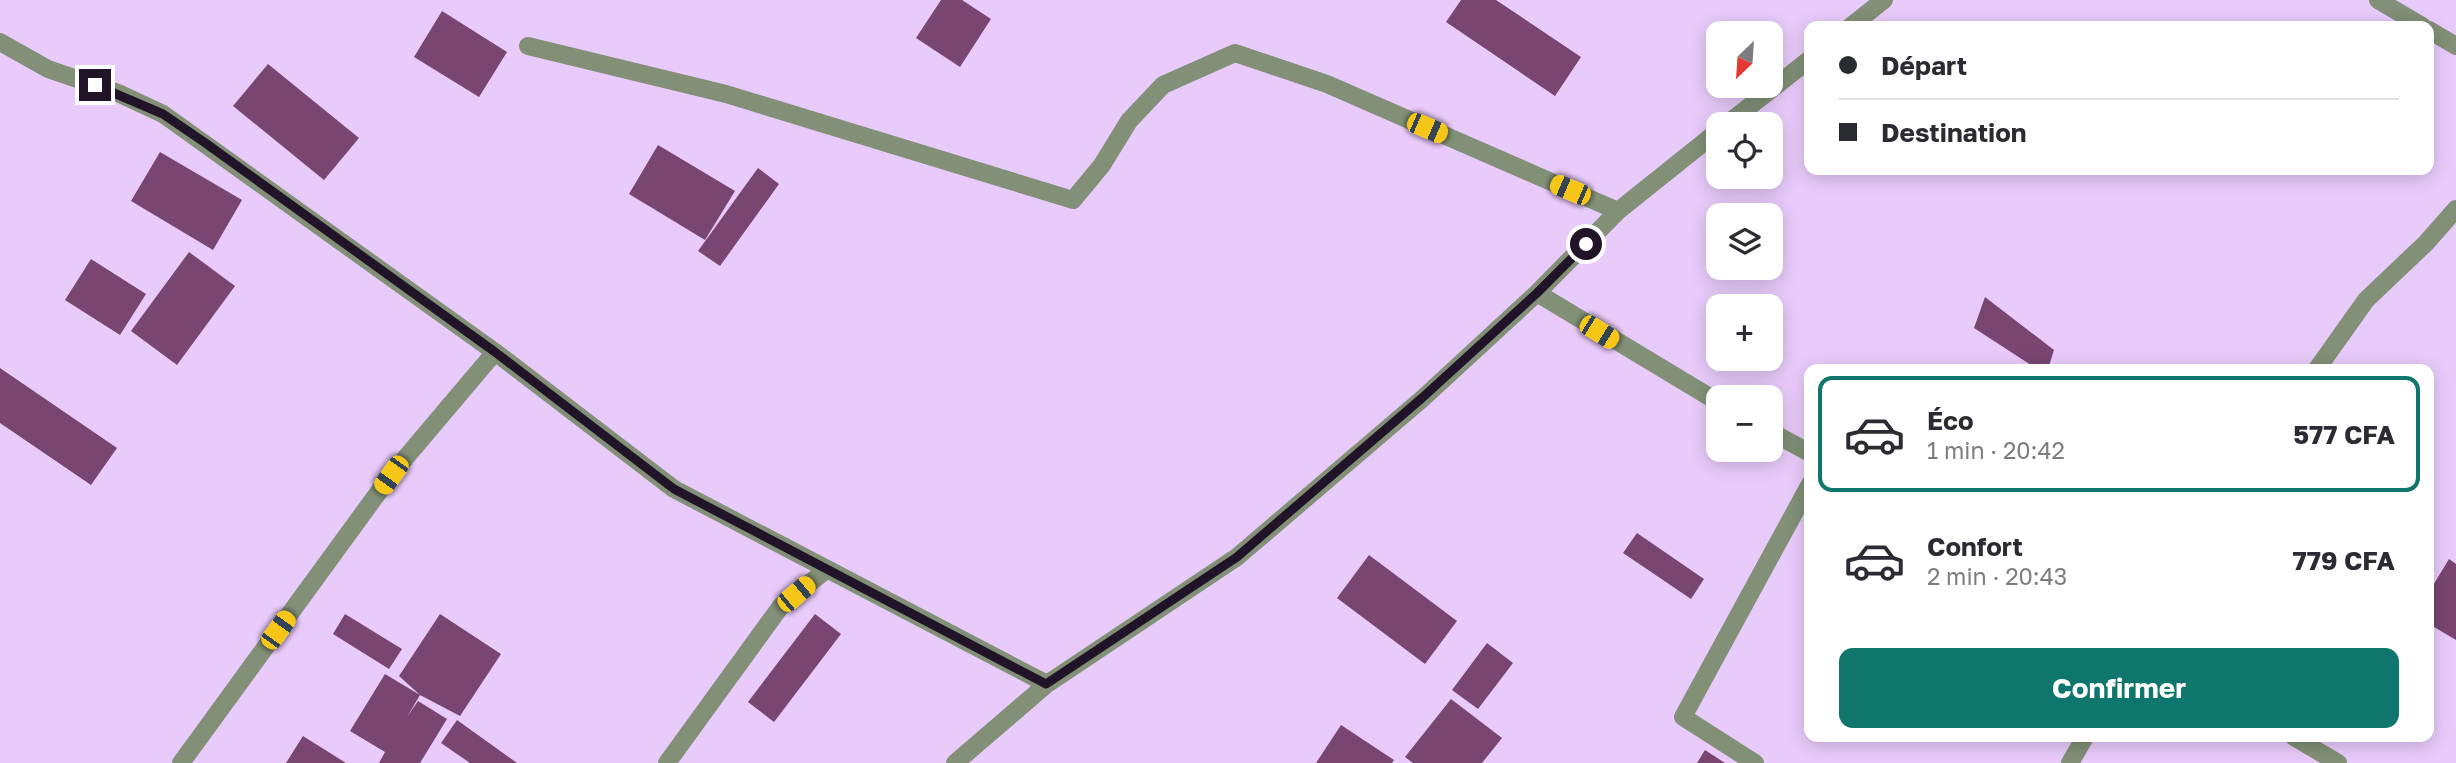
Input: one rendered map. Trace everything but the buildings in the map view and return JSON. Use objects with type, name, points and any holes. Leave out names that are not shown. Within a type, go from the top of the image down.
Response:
[{"type":"street","points":[[1857,21],[1884,0]]},
{"type":"street","points":[[2378,0],[2414,21]]},
{"type":"street","points":[[2434,33],[2456,46]]},
{"type":"street","points":[[0,42],[48,69],[118,93],[163,114],[495,352],[674,489],[1046,684]]},
{"type":"street","points":[[528,46],[726,94],[1073,200],[1102,164],[1129,121],[1163,85],[1235,53],[1327,84],[1618,211]]},
{"type":"street","points":[[1742,112],[1804,64]]},
{"type":"street","points":[[955,763],[1046,684],[1237,557],[1422,398],[1537,293],[1618,211],[1706,141]]},
{"type":"street","points":[[2321,364],[2366,300],[2426,243],[2456,209]]},
{"type":"street","points":[[1537,293],[1706,395]]},
{"type":"street","points":[[181,763],[391,475],[495,352]]},
{"type":"street","points":[[1783,438],[1804,450]]},
{"type":"street","points":[[1755,763],[1683,717],[1804,495]]},
{"type":"street","points":[[667,763],[781,607],[825,569]]},
{"type":"street","points":[[2070,763],[2082,742]]},
{"type":"street","points":[[2302,742],[2337,763]]},
{"type":"route","points":[[95,85],[163,114],[204,142],[495,352],[674,489],[1046,684],[1237,557],[1422,398],[1537,293],[1586,244]]}]
